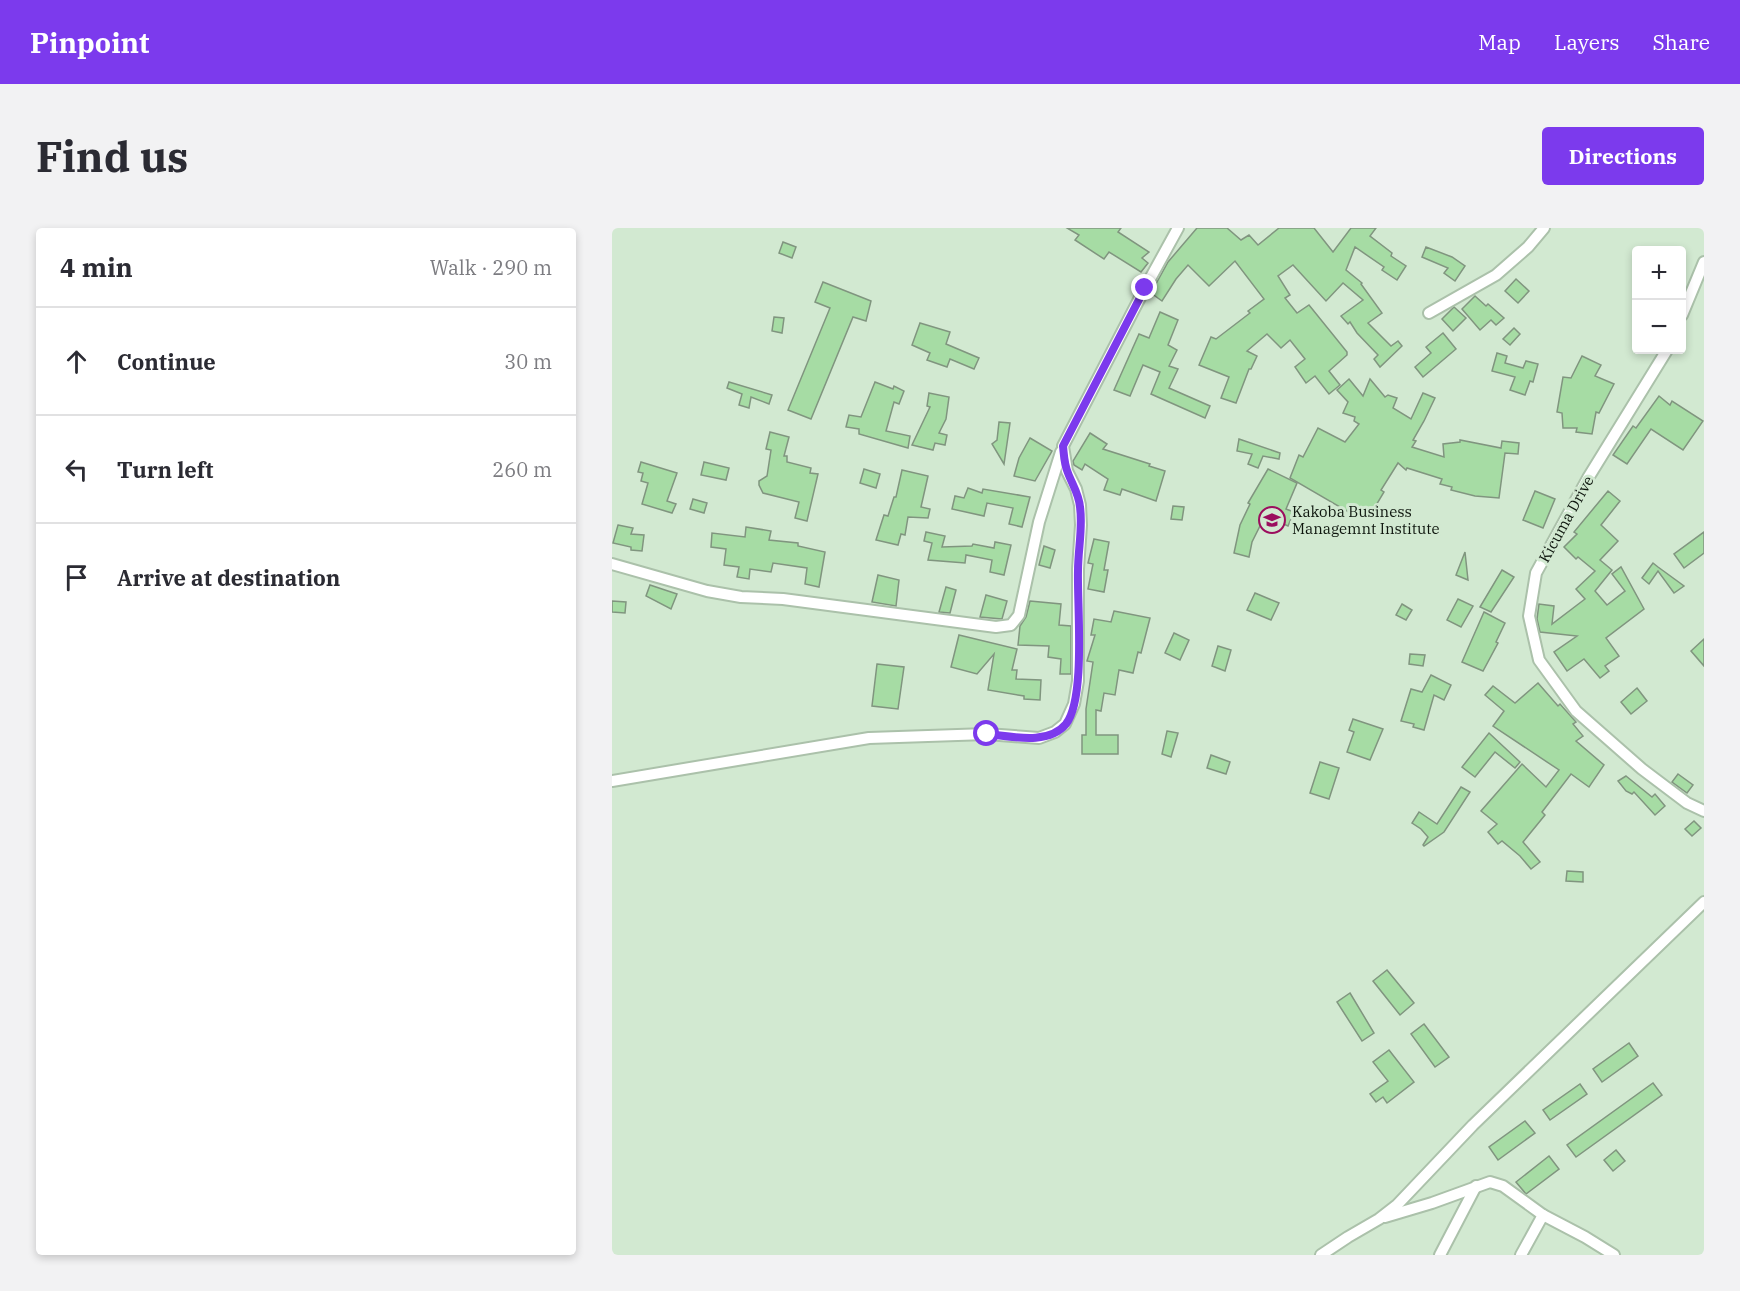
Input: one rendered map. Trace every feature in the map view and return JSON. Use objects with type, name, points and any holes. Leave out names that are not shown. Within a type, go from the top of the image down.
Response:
[{"type":"street","points":[[612,564],[707,591],[741,597],[783,600],[996,627],[1011,625],[1019,615],[1039,522],[1063,446],[1178,228]]},
{"type":"street","points":[[1429,313],[1496,275],[1528,247],[1544,228]]},
{"type":"street","points":[[1686,305],[1704,262]]},
{"type":"street","name":"Kicuma Drive","points":[[1665,354],[1588,478],[1536,573],[1529,616],[1539,660],[1576,711],[1642,769],[1688,803],[1704,811]]},
{"type":"street","points":[[612,782],[869,738],[987,734],[1039,738],[1055,732],[1065,724],[1074,704],[1078,681],[1080,505],[1076,489],[1067,471],[1063,446]]},
{"type":"street","points":[[1322,1255],[1397,1205],[1473,1125],[1704,902]]},
{"type":"street","points":[[1379,1219],[1490,1182],[1503,1186],[1543,1215],[1614,1255]]},
{"type":"street","points":[[1440,1255],[1476,1186]]},
{"type":"street","points":[[1521,1255],[1543,1215]]},
{"type":"building","points":[[1067,228],[1121,228],[1118,232],[1149,252],[1142,258],[1148,263],[1141,272],[1109,252],[1104,259],[1075,240],[1079,235]]},
{"type":"building","points":[[1197,228],[1227,228],[1241,240],[1249,235],[1258,245],[1279,228],[1314,228],[1333,252],[1351,228],[1376,228],[1370,236],[1392,253],[1391,256],[1406,266],[1397,280],[1382,270],[1384,267],[1355,247],[1346,270],[1362,283],[1382,313],[1368,323],[1391,346],[1398,341],[1402,346],[1380,367],[1374,359],[1378,355],[1350,322],[1348,324],[1341,316],[1363,300],[1343,283],[1326,301],[1293,265],[1278,276],[1290,295],[1285,298],[1297,313],[1309,305],[1347,352],[1347,355],[1329,371],[1340,385],[1329,394],[1315,376],[1306,383],[1295,367],[1305,359],[1290,340],[1281,348],[1267,334],[1247,351],[1257,356],[1249,369],[1236,403],[1221,398],[1229,377],[1199,365],[1211,337],[1216,339],[1264,299],[1235,261],[1209,286],[1188,265],[1162,301],[1151,293],[1168,262]]},
{"type":"building","points":[[783,242],[796,247],[792,258],[779,253]]},
{"type":"building","points":[[1426,247],[1452,257],[1465,266],[1455,281],[1444,273],[1448,268],[1422,257]]},
{"type":"building","points":[[1516,279],[1529,291],[1518,303],[1505,291]]},
{"type":"building","points":[[823,282],[871,301],[866,321],[853,317],[811,419],[788,410],[830,308],[815,302]]},
{"type":"building","points":[[1475,296],[1504,318],[1496,325],[1491,320],[1480,330],[1462,309]]},
{"type":"building","points":[[1454,307],[1466,318],[1453,331],[1442,319]]},
{"type":"building","points":[[1160,312],[1178,320],[1168,345],[1177,350],[1169,366],[1178,369],[1169,388],[1210,406],[1205,418],[1151,394],[1160,372],[1143,365],[1130,396],[1114,390],[1139,334],[1149,338]]},
{"type":"building","points":[[774,317],[784,318],[782,333],[772,331]]},
{"type":"building","points":[[920,323],[950,332],[946,344],[979,358],[974,369],[950,359],[947,367],[927,360],[930,353],[912,345]]},
{"type":"building","points":[[1514,328],[1520,334],[1510,345],[1503,339]]},
{"type":"building","points":[[1443,333],[1456,349],[1423,377],[1415,367],[1431,353],[1426,347]]},
{"type":"building","points":[[1497,353],[1507,356],[1505,363],[1523,368],[1526,361],[1538,364],[1533,382],[1530,381],[1525,395],[1510,390],[1515,377],[1492,371]]},
{"type":"building","points":[[1582,356],[1601,365],[1595,376],[1614,384],[1599,413],[1596,412],[1592,434],[1576,432],[1577,428],[1563,428],[1562,413],[1557,412],[1563,377],[1571,378]]},
{"type":"building","points":[[1349,379],[1363,396],[1370,379],[1385,397],[1388,395],[1397,398],[1393,408],[1411,419],[1423,393],[1435,398],[1413,440],[1416,441],[1412,447],[1444,457],[1443,444],[1460,442],[1460,440],[1501,448],[1502,441],[1519,443],[1518,454],[1505,453],[1499,498],[1475,496],[1451,490],[1452,487],[1440,484],[1442,479],[1407,468],[1406,470],[1398,463],[1381,490],[1384,492],[1369,517],[1355,509],[1352,514],[1290,478],[1299,455],[1303,457],[1318,428],[1345,442],[1359,424],[1354,421],[1355,417],[1343,413],[1348,402],[1337,390]]},
{"type":"building","points":[[729,382],[772,395],[769,404],[751,397],[749,408],[739,405],[742,394],[727,388]]},
{"type":"building","points":[[875,382],[893,389],[894,386],[904,391],[899,404],[894,402],[886,431],[910,436],[908,448],[859,434],[859,429],[846,427],[849,415],[861,417]]},
{"type":"building","points":[[929,393],[949,397],[946,419],[939,433],[947,435],[945,445],[935,443],[933,450],[912,445],[930,407],[927,406]]},
{"type":"building","points":[[1659,396],[1670,405],[1672,401],[1703,421],[1683,450],[1651,429],[1627,464],[1613,455],[1633,426],[1636,428]]},
{"type":"building","points":[[999,422],[1010,423],[1004,464],[992,444],[997,440]]},
{"type":"building","points":[[770,432],[789,437],[784,456],[787,456],[787,462],[811,468],[810,473],[818,474],[807,521],[795,518],[799,502],[763,493],[759,485],[759,481],[767,476],[771,450],[766,449]]},
{"type":"building","points":[[1090,433],[1107,444],[1103,449],[1165,471],[1156,501],[1122,489],[1120,495],[1104,490],[1108,479],[1085,464],[1082,470],[1074,465],[1073,461]]},
{"type":"building","points":[[1030,438],[1052,451],[1035,481],[1014,476],[1019,458]]},
{"type":"building","points":[[1239,439],[1280,453],[1279,459],[1263,456],[1258,468],[1248,464],[1252,454],[1237,451]]},
{"type":"building","points":[[641,462],[677,473],[667,501],[676,504],[672,513],[642,504],[648,483],[641,481],[643,473],[638,472]]},
{"type":"building","points":[[704,462],[729,468],[726,480],[701,475]]},
{"type":"building","points":[[864,469],[880,474],[876,488],[860,483]]},
{"type":"building","points":[[1268,469],[1297,483],[1286,509],[1294,512],[1288,526],[1265,516],[1252,542],[1249,557],[1234,553],[1240,525],[1250,504],[1248,503]]},
{"type":"building","points":[[902,470],[928,476],[921,507],[930,509],[928,518],[908,517],[905,535],[901,534],[898,545],[876,540],[884,515],[888,516],[894,497],[896,497]]},
{"type":"building","points":[[968,488],[982,493],[983,489],[1030,497],[1022,527],[1009,524],[1013,508],[987,503],[984,516],[952,509],[955,496],[964,498]]},
{"type":"building","points":[[1535,491],[1555,499],[1543,528],[1523,520]]},
{"type":"building","points":[[1608,491],[1620,501],[1601,525],[1618,541],[1600,560],[1612,570],[1595,591],[1607,605],[1625,591],[1612,574],[1621,567],[1644,609],[1606,638],[1619,656],[1605,666],[1609,671],[1600,678],[1584,659],[1567,671],[1554,652],[1577,636],[1540,632],[1537,619],[1539,604],[1554,606],[1552,624],[1585,599],[1576,589],[1595,571],[1578,557],[1576,559],[1564,547],[1577,534],[1574,532]]},
{"type":"building","points":[[693,499],[707,503],[704,513],[690,509]]},
{"type":"building","points":[[1173,506],[1184,507],[1182,520],[1171,519]]},
{"type":"building","points":[[618,525],[633,528],[631,534],[644,535],[642,551],[631,550],[631,547],[613,543]]},
{"type":"building","points":[[746,527],[771,531],[769,540],[798,543],[798,546],[825,552],[819,587],[805,584],[807,568],[773,563],[771,572],[750,569],[749,579],[737,577],[739,567],[724,565],[726,549],[711,547],[712,533],[745,537]]},
{"type":"building","points":[[926,532],[945,536],[942,547],[972,546],[973,544],[994,548],[995,542],[1011,545],[1004,575],[990,572],[992,560],[966,555],[965,563],[928,560],[932,543],[924,541]]},
{"type":"building","points":[[1704,532],[1704,553],[1684,568],[1674,554]]},
{"type":"building","points":[[1094,539],[1109,542],[1104,570],[1108,570],[1104,592],[1088,589],[1093,564],[1088,563]]},
{"type":"building","points":[[1044,546],[1055,550],[1050,568],[1039,565]]},
{"type":"building","points":[[1465,552],[1468,580],[1456,575]]},
{"type":"building","points":[[1653,563],[1684,586],[1674,593],[1658,571],[1649,584],[1642,578]]},
{"type":"building","points":[[1502,570],[1514,577],[1491,612],[1480,607]]},
{"type":"building","points":[[878,575],[899,580],[896,606],[872,602]]},
{"type":"building","points":[[650,585],[677,594],[671,609],[646,596]]},
{"type":"building","points":[[946,587],[956,590],[950,613],[939,612]]},
{"type":"building","points":[[1255,593],[1279,603],[1271,620],[1247,610]]},
{"type":"building","points":[[986,595],[1007,601],[1002,619],[980,617]]},
{"type":"building","points":[[1458,599],[1473,606],[1461,627],[1447,620]]},
{"type":"building","points":[[612,601],[626,602],[625,613],[612,612]]},
{"type":"building","points":[[1030,601],[1061,604],[1059,625],[1071,626],[1071,674],[1060,674],[1061,659],[1048,657],[1049,646],[1018,645],[1020,626],[1026,617]]},
{"type":"building","points":[[1402,604],[1412,610],[1406,620],[1396,615]]},
{"type":"building","points":[[1114,611],[1150,618],[1133,673],[1119,670],[1115,695],[1104,693],[1101,711],[1096,710],[1096,735],[1118,735],[1118,754],[1082,754],[1082,735],[1086,735],[1086,709],[1093,662],[1087,661],[1095,635],[1091,635],[1094,619],[1111,622]]},
{"type":"building","points":[[1484,612],[1505,623],[1496,642],[1498,643],[1483,671],[1462,662]]},
{"type":"building","points":[[1174,633],[1189,640],[1180,660],[1165,653]]},
{"type":"building","points":[[959,635],[1017,649],[1012,670],[1017,670],[1016,679],[1041,680],[1040,700],[1024,699],[1024,696],[988,690],[994,654],[977,674],[951,667]]},
{"type":"building","points":[[1704,639],[1704,666],[1691,651]]},
{"type":"building","points":[[1218,646],[1231,650],[1225,671],[1212,666]]},
{"type":"building","points":[[1410,654],[1425,655],[1423,666],[1409,664]]},
{"type":"building","points":[[877,664],[904,667],[898,709],[872,706]]},
{"type":"building","points":[[1431,675],[1451,685],[1444,700],[1434,695],[1424,730],[1413,727],[1414,724],[1401,721],[1411,689],[1422,692]]},
{"type":"building","points":[[1538,683],[1576,722],[1573,724],[1583,736],[1576,741],[1604,765],[1589,787],[1571,774],[1542,812],[1545,815],[1523,842],[1540,862],[1531,869],[1502,841],[1498,844],[1488,832],[1497,824],[1481,811],[1522,764],[1546,787],[1559,770],[1493,726],[1504,711],[1485,695],[1493,686],[1515,703]]},
{"type":"building","points":[[1637,688],[1647,701],[1631,714],[1621,702]]},
{"type":"building","points":[[1353,719],[1383,729],[1370,760],[1347,752],[1354,732],[1349,730]]},
{"type":"building","points":[[1167,731],[1178,733],[1171,757],[1162,754]]},
{"type":"building","points":[[1489,733],[1520,762],[1515,768],[1495,752],[1475,777],[1462,767]]},
{"type":"building","points":[[1211,755],[1230,762],[1226,774],[1207,768]]},
{"type":"building","points":[[1320,762],[1339,768],[1329,799],[1310,793]]},
{"type":"building","points":[[1678,774],[1693,785],[1687,793],[1672,782]]},
{"type":"building","points":[[1626,776],[1652,797],[1655,794],[1665,806],[1655,815],[1634,792],[1632,794],[1626,791],[1618,781]]},
{"type":"building","points":[[1461,787],[1470,792],[1444,832],[1424,846],[1428,837],[1412,823],[1419,812],[1437,824]]},
{"type":"building","points":[[1694,821],[1701,828],[1692,836],[1685,829]]},
{"type":"building","points":[[1567,871],[1583,872],[1583,882],[1566,881]]},
{"type":"building","points":[[1387,970],[1414,1003],[1400,1015],[1373,981]]},
{"type":"building","points":[[1350,993],[1374,1033],[1362,1041],[1337,1002]]},
{"type":"building","points":[[1424,1024],[1449,1057],[1435,1067],[1411,1034]]},
{"type":"building","points":[[1629,1043],[1638,1056],[1602,1082],[1593,1069]]},
{"type":"building","points":[[1389,1050],[1414,1082],[1387,1103],[1383,1097],[1376,1102],[1370,1094],[1388,1081],[1373,1062]]},
{"type":"building","points":[[1653,1083],[1662,1095],[1576,1157],[1567,1145]]},
{"type":"building","points":[[1580,1084],[1587,1094],[1550,1120],[1543,1110]]},
{"type":"building","points":[[1525,1121],[1535,1133],[1498,1160],[1489,1147]]},
{"type":"building","points":[[1616,1150],[1625,1161],[1613,1171],[1604,1160]]},
{"type":"building","points":[[1549,1156],[1559,1169],[1526,1194],[1516,1182]]},
{"type":"place","name":"Kakoba Business Managemnt Institute","points":[[1272,520]]},
{"type":"route","points":[[987,734],[1039,738],[1055,732],[1065,724],[1074,704],[1078,681],[1078,568],[1081,525],[1080,505],[1076,489],[1064,462],[1063,446],[1145,288]]}]
